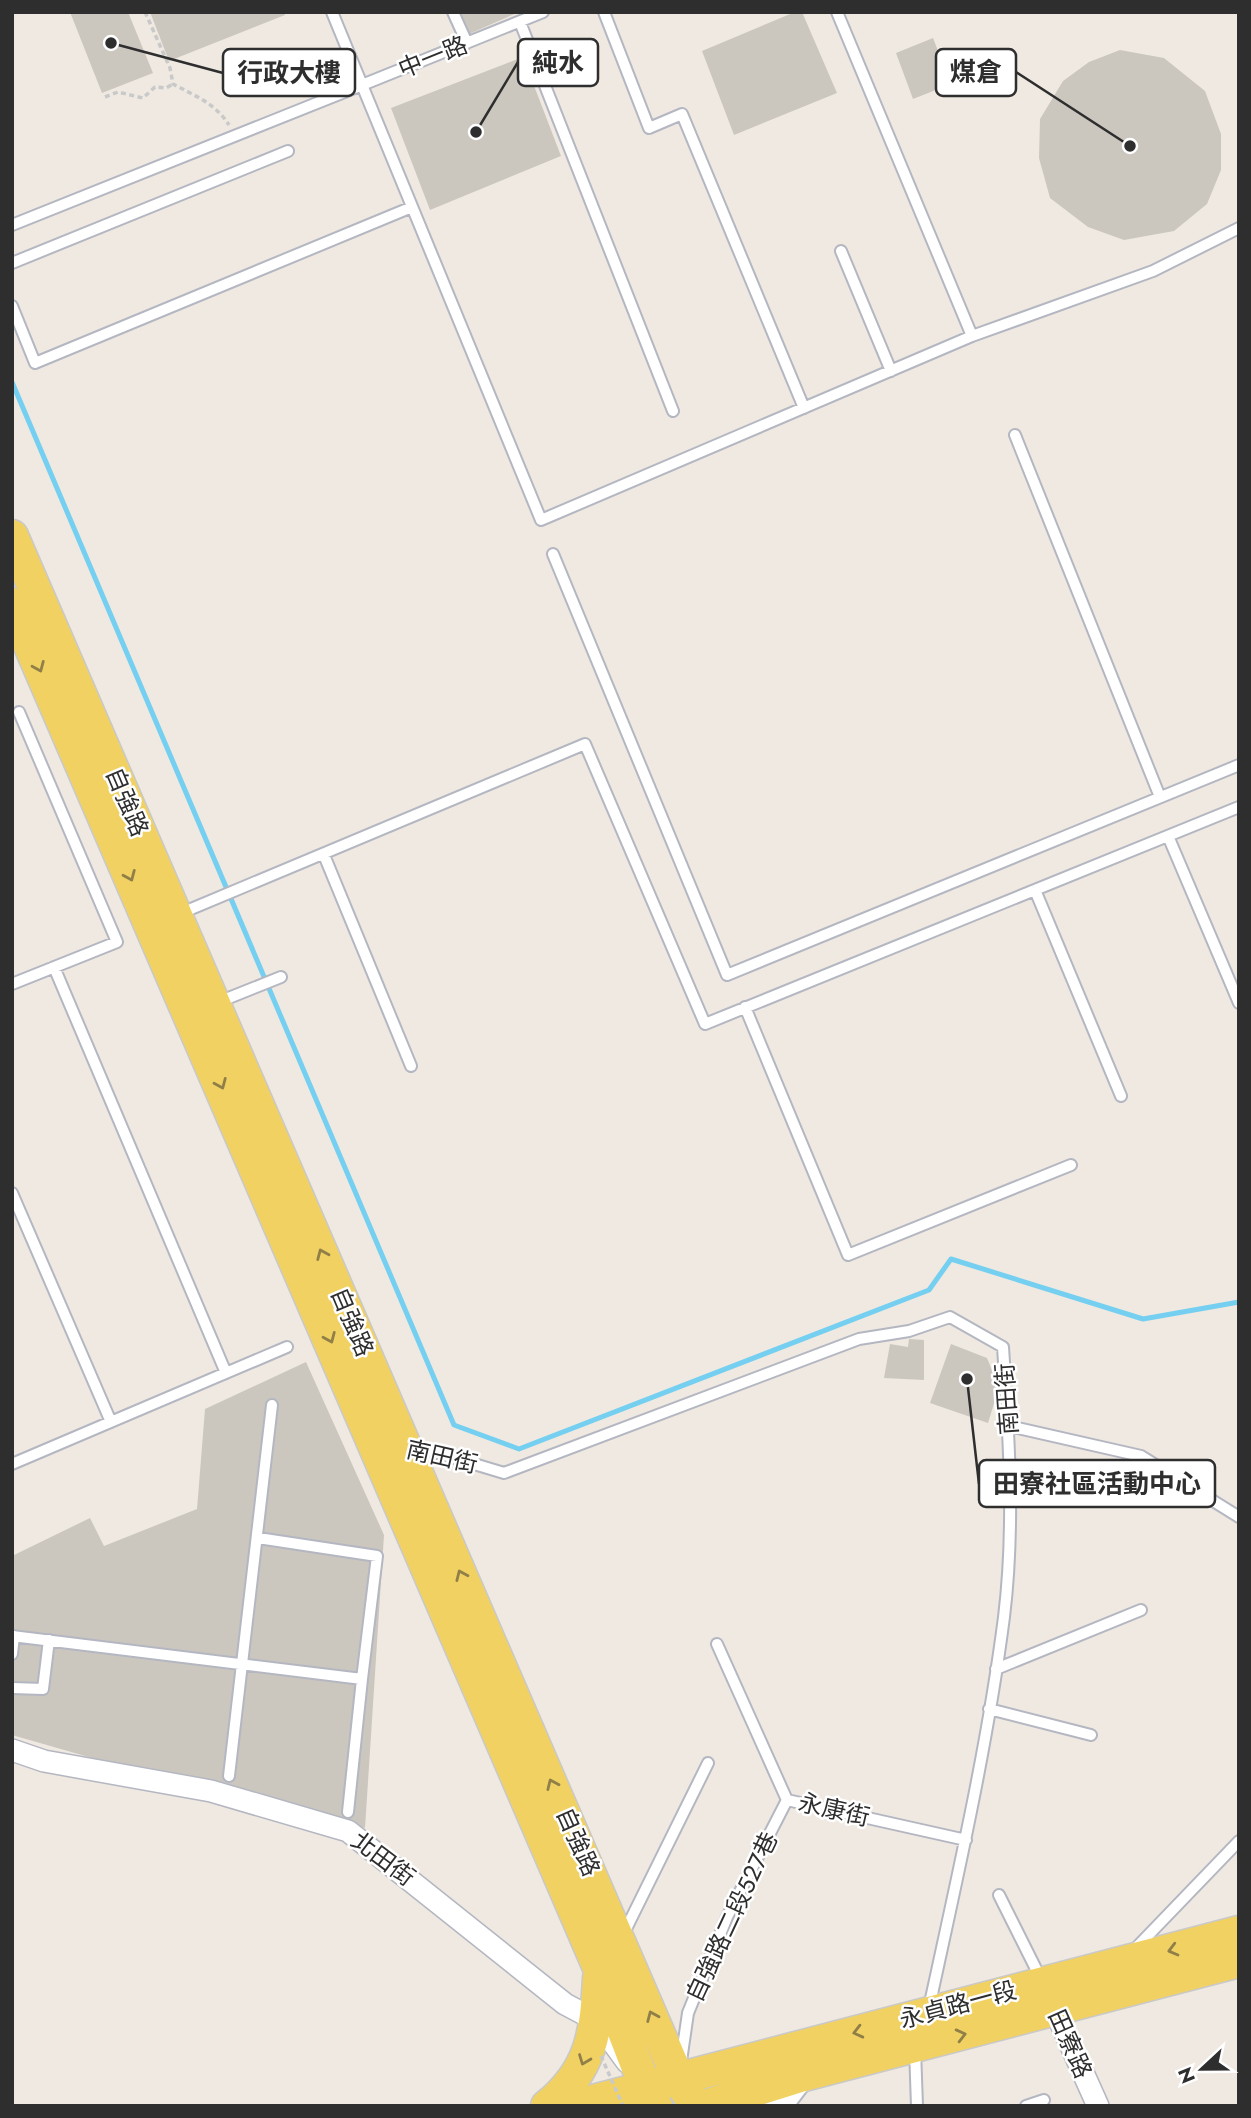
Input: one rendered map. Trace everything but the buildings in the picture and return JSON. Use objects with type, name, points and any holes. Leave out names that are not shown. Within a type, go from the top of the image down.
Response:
[{"type":"main road","name":"自強路","points":[[12,536],[164,921]]},
{"type":"main road","name":"自強路","points":[[12,604],[164,921],[215,1004],[600,1970],[641,2099]]},
{"type":"main road","name":"自強路","points":[[391,1448],[620,1940],[678,2078],[696,2106]]},
{"type":"main road","name":"永貞路一段","points":[[705,2106],[788,2097],[921,2031],[1043,1982],[1239,1933]]},
{"type":"main road","name":"永貞路一段","points":[[641,2099],[678,2078],[921,2031],[1055,2011],[1239,1961]]},
{"type":"main road","points":[[547,2106],[569,2088],[582,2067],[597,2021],[600,1970]]},
{"type":"main road","points":[[574,2106],[641,2099]]},
{"type":"street","name":"北田街","points":[[12,1750],[44,1761],[211,1791],[348,1831],[565,2004],[597,2021],[641,2099]]},
{"type":"street","name":"田寮路","points":[[1043,1982],[1098,2106]]},
{"type":"lane","points":[[332,12],[541,520],[972,336],[1153,271],[1239,228]]},
{"type":"lane","points":[[453,12],[467,43]]},
{"type":"lane","name":"中一路","points":[[12,225],[543,12]]},
{"type":"lane","points":[[604,12],[649,128],[682,114],[804,408]]},
{"type":"lane","points":[[838,12],[972,336]]},
{"type":"lane","points":[[520,22],[673,411]]},
{"type":"lane","points":[[12,263],[288,151]]},
{"type":"lane","points":[[12,306],[16,326],[35,363],[412,207]]},
{"type":"lane","points":[[841,251],[891,371]]},
{"type":"lane","points":[[1015,435],[1160,797]]},
{"type":"lane","points":[[553,554],[727,975],[1239,765]]},
{"type":"lane","points":[[12,984],[117,942],[19,712]]},
{"type":"lane","points":[[164,921],[585,744],[705,1024],[1239,807]]},
{"type":"lane","points":[[1168,836],[1239,1003]]},
{"type":"lane","points":[[324,855],[411,1066]]},
{"type":"lane","points":[[1035,890],[1121,1096]]},
{"type":"lane","points":[[54,967],[226,1373]]},
{"type":"lane","points":[[215,1004],[281,977]]},
{"type":"lane","points":[[745,1007],[848,1255],[1071,1165]]},
{"type":"lane","points":[[12,1193],[111,1422]]},
{"type":"lane","name":"南田街","points":[[391,1448],[504,1473],[859,1339],[909,1331],[950,1317],[1003,1347],[1010,1457],[1004,1615],[975,1803],[921,2031],[917,2106]]},
{"type":"lane","points":[[12,1464],[287,1347]]},
{"type":"lane","points":[[229,1776],[272,1405]]},
{"type":"lane","points":[[1009,1426],[1141,1456],[1239,1517]]},
{"type":"lane","points":[[258,1538],[377,1556],[348,1812]]},
{"type":"lane","points":[[996,1669],[1141,1609]]},
{"type":"lane","points":[[12,1654],[13,1636],[362,1679]]},
{"type":"lane","points":[[12,1688],[43,1689],[49,1640]]},
{"type":"lane","name":"永康街","points":[[716,1644],[787,1800],[965,1840]]},
{"type":"lane","points":[[989,1709],[1091,1735]]},
{"type":"lane","points":[[620,1940],[708,1763]]},
{"type":"lane","name":"自強路二段527巷","points":[[678,2078],[688,2013],[727,1917],[787,1800]]},
{"type":"lane","points":[[1121,1963],[1239,1841]]},
{"type":"lane","points":[[999,1895],[1043,1982]]},
{"type":"lane","points":[[1026,2106],[1044,2100]]},
{"type":"path","points":[[145,12],[170,68],[173,84],[220,111],[235,136]]},
{"type":"path","points":[[104,97],[118,92],[143,98],[155,87],[166,88],[173,84]]},
{"type":"path","points":[[601,2056],[641,2099]]},
{"type":"waterway","points":[[12,382],[454,1425],[519,1449],[929,1290],[951,1259],[1143,1319],[1239,1302]]},
{"type":"place","name":"行政大樓","points":[[111,43]]},
{"type":"place","name":"純水","points":[[476,132]]},
{"type":"place","name":"煤倉","points":[[1130,146]]},
{"type":"place","name":"田寮社區活動中心","points":[[967,1379]]}]
